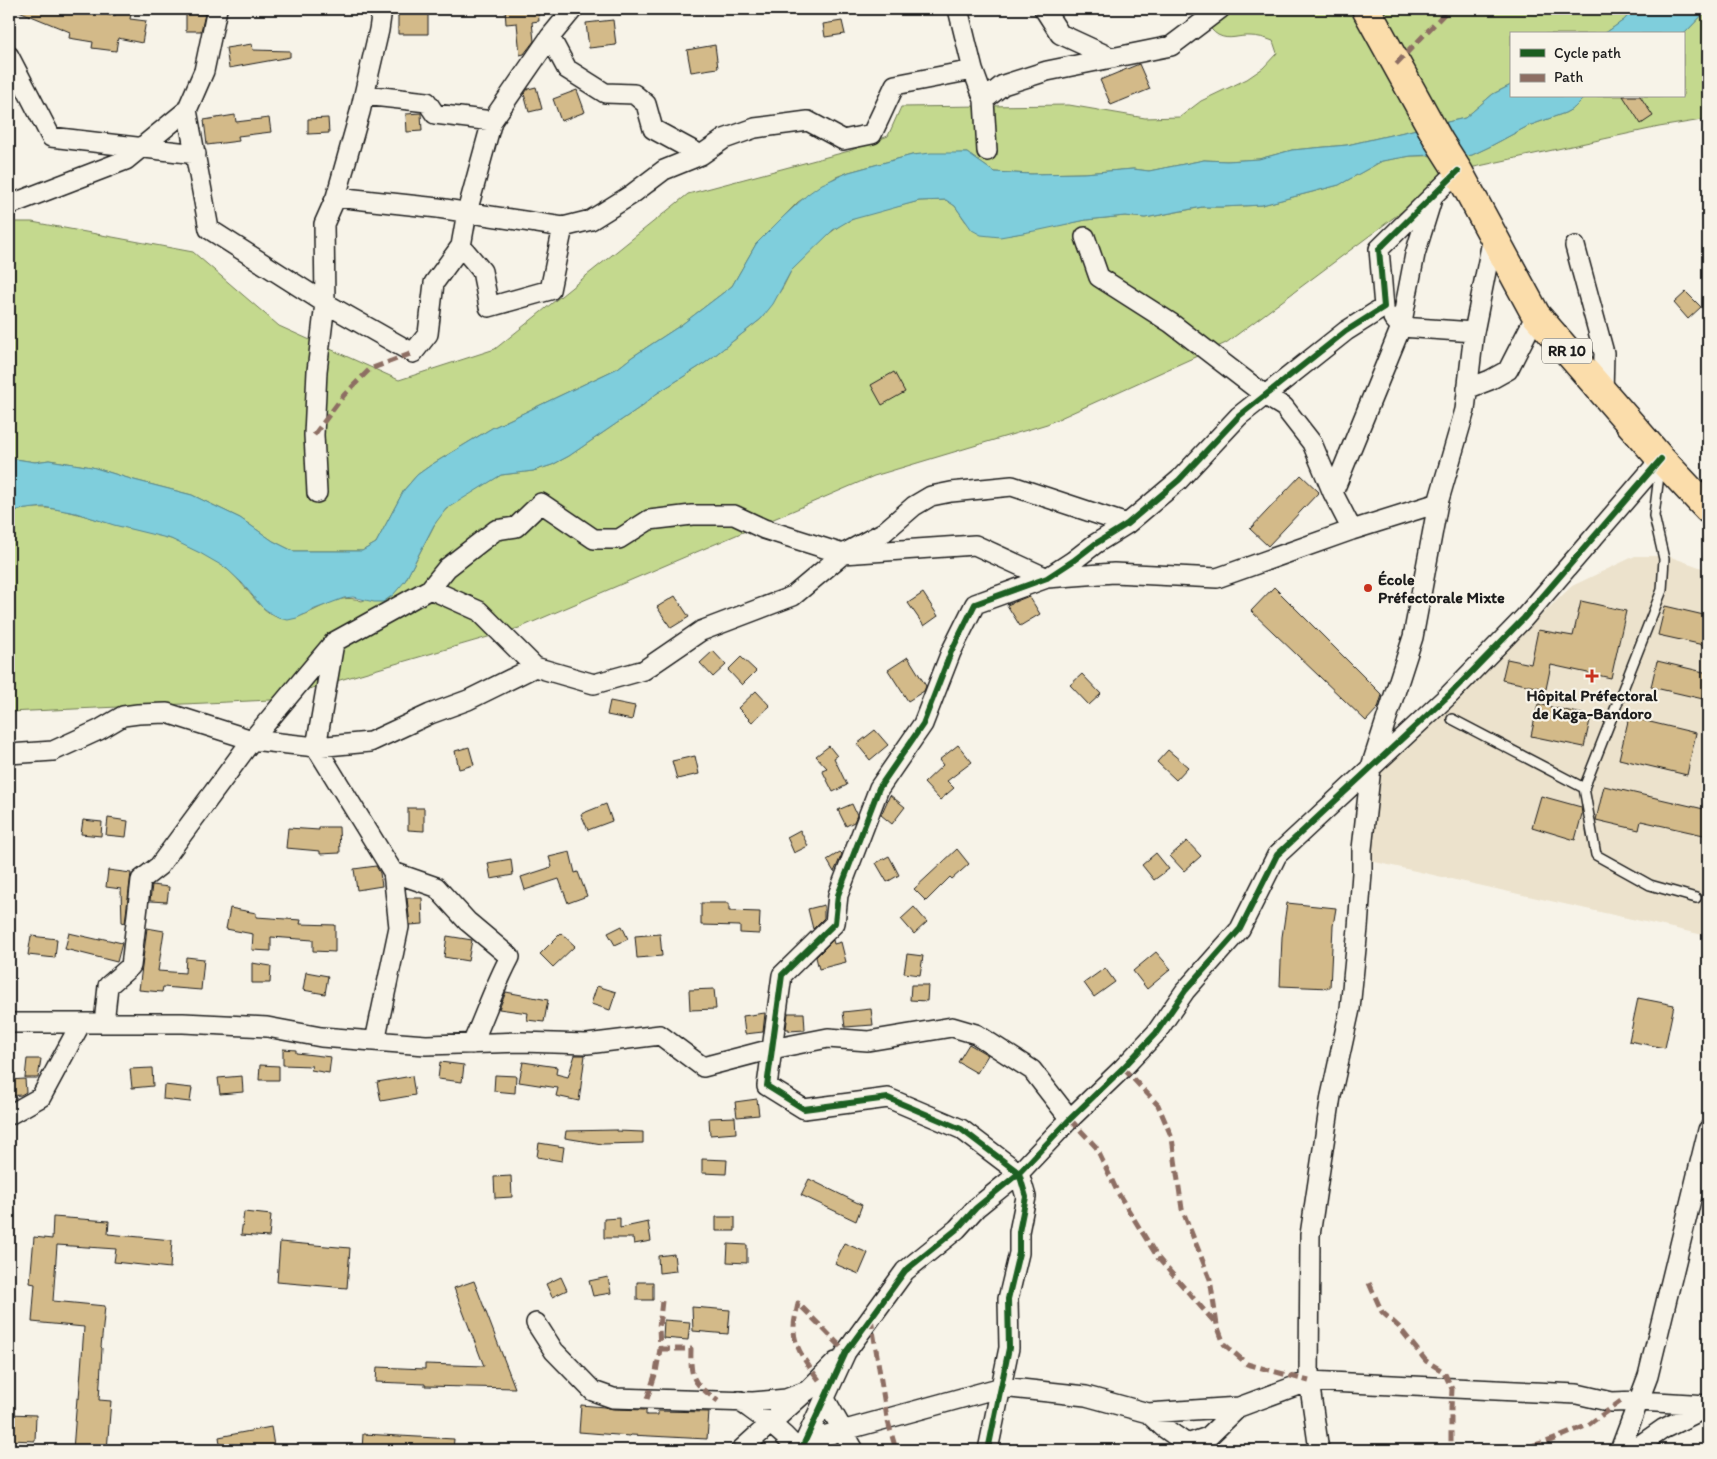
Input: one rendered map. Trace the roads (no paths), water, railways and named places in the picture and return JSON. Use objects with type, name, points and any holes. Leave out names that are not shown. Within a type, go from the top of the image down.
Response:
[{"type":"main road","name":"RR 10","points":[[1366,9],[1536,314],[1661,459],[1708,509]]},
{"type":"street","points":[[9,205],[126,160],[187,110],[204,70],[217,9]]},
{"type":"street","points":[[317,494],[314,435],[317,371],[325,303],[324,224],[336,197],[364,95],[382,9]]},
{"type":"street","points":[[187,110],[209,229],[325,303],[413,353],[428,334],[434,283],[460,246],[467,212],[492,121],[550,37],[573,9]]},
{"type":"street","points":[[958,9],[973,70],[984,100],[987,151]]},
{"type":"street","points":[[1044,9],[1060,34],[1112,58]]},
{"type":"street","points":[[984,100],[1004,85],[1047,71],[1171,46],[1220,9]]},
{"type":"street","points":[[550,37],[567,69],[605,93],[634,94],[646,104],[653,129],[701,155]]},
{"type":"street","points":[[9,56],[51,137],[196,154]]},
{"type":"street","points":[[336,197],[467,212],[563,227],[591,220],[631,195],[664,170],[701,155],[724,139],[754,128],[808,121],[843,140],[872,134],[895,85],[973,70]]},
{"type":"street","points":[[364,95],[427,102],[435,114],[492,121]]},
{"type":"street","points":[[1458,171],[1379,249],[1384,307],[1401,328],[1474,332]]},
{"type":"street","points":[[1333,493],[1401,328],[1415,254],[1432,198]]},
{"type":"street","points":[[460,246],[482,271],[489,307],[550,290],[563,227]]},
{"type":"street","points":[[1319,1450],[1309,1381],[1310,1235],[1331,1096],[1350,1009],[1359,919],[1362,849],[1371,766],[1413,637],[1438,503],[1465,410],[1474,332],[1493,236]]},
{"type":"street","points":[[1086,237],[1099,277],[1171,323],[1266,396],[1284,407],[1312,444],[1333,493],[1352,530]]},
{"type":"street","points":[[1575,246],[1604,353],[1603,393]]},
{"type":"street","points":[[988,1450],[1009,1348],[1008,1299],[1019,1253],[1019,1232],[1026,1197],[1019,1173],[961,1129],[888,1098],[804,1109],[767,1086],[782,975],[835,923],[838,895],[879,788],[923,724],[951,652],[974,604],[1047,578],[1127,524],[1179,480],[1239,416],[1346,331],[1384,307]]},
{"type":"street","points":[[1467,389],[1490,380],[1508,370],[1536,314]]},
{"type":"street","points":[[742,1450],[846,1352],[905,1271],[958,1229],[976,1208],[1019,1173],[1156,1033],[1185,991],[1240,929],[1277,855],[1449,695],[1524,618],[1661,459]]},
{"type":"street","points":[[430,589],[479,611],[535,667],[594,684],[644,670],[702,630],[793,596],[843,554],[884,532],[914,506],[931,496],[951,492],[1012,486],[1127,524]]},
{"type":"street","points":[[104,1023],[108,986],[131,966],[141,880],[159,866],[252,740],[334,642],[430,589],[447,568],[496,530],[516,527],[541,503],[594,539],[618,539],[650,520],[692,515],[734,514],[764,529],[843,554],[975,545],[1047,578],[1114,573],[1217,578],[1352,530],[1438,503]]},
{"type":"street","points":[[334,642],[316,747],[393,872],[399,927],[375,1041]]},
{"type":"street","points":[[9,754],[53,751],[99,730],[123,716],[167,713],[252,740],[316,747],[370,742],[430,714],[468,700],[535,667]]},
{"type":"street","points":[[393,872],[436,887],[467,921],[510,957],[497,982],[488,1009],[472,1044]]},
{"type":"street","points":[[9,1023],[183,1023],[267,1027],[321,1037],[426,1045],[521,1042],[587,1044],[660,1035],[703,1067],[772,1049],[828,1038],[868,1041],[952,1028],[976,1034],[1032,1070],[1070,1119]]},
{"type":"street","points":[[9,1115],[41,1097],[81,1023]]},
{"type":"street","points":[[1620,1450],[1648,1376],[1668,1303],[1708,1130]]},
{"type":"street","points":[[536,1323],[554,1351],[593,1391],[613,1398],[740,1401],[786,1399],[813,1385]]},
{"type":"street","points":[[801,1447],[846,1352]]},
{"type":"street","points":[[740,1401],[794,1445],[801,1447],[842,1430],[1002,1386],[1086,1396],[1148,1413],[1239,1407],[1309,1381],[1577,1394],[1612,1402],[1640,1401],[1708,1406]]},
{"type":"street","points":[[813,1385],[825,1399],[854,1450]]},
{"type":"street","points":[[1633,1450],[1663,1429],[1708,1406]]},
{"type":"street","points":[[1148,1413],[1186,1444],[1208,1437],[1239,1407]]},
{"type":"lane","points":[[1661,459],[1654,516],[1664,559],[1662,590],[1584,788],[1596,854],[1650,885],[1696,898]]},
{"type":"lane","points":[[1452,720],[1584,788]]},
{"type":"water","points":[[1634,9],[1708,9],[1684,34],[1684,32],[1607,32],[1624,20]]},
{"type":"water","points":[[1510,86],[1510,98],[1584,98],[1574,108],[1565,113],[1528,126],[1472,155],[1461,157],[1411,156],[1382,161],[1339,185],[1262,205],[1202,207],[1145,218],[1125,216],[1086,220],[1000,237],[981,235],[972,230],[955,206],[946,200],[919,201],[850,220],[833,230],[791,271],[773,304],[761,319],[705,363],[656,394],[642,406],[569,456],[552,465],[533,471],[501,475],[446,509],[434,525],[405,581],[393,595],[383,602],[353,597],[344,598],[297,618],[288,620],[278,618],[262,607],[242,583],[226,568],[171,539],[114,525],[76,513],[44,507],[9,511],[9,458],[35,462],[49,460],[92,467],[192,495],[240,518],[273,541],[293,551],[362,551],[376,543],[404,490],[417,475],[492,428],[618,368],[681,325],[732,286],[756,244],[808,194],[822,184],[849,172],[912,155],[931,153],[967,153],[994,172],[1031,174],[1084,173],[1133,169],[1149,171],[1204,160],[1259,159],[1292,150],[1347,145],[1465,118],[1493,94]]},
{"type":"place","name":"École Préfectorale Mixte","points":[[1368,588]]},
{"type":"place","name":"Hôpital Préfectoral de Kaga-Bandoro","points":[[1592,676]]}]
